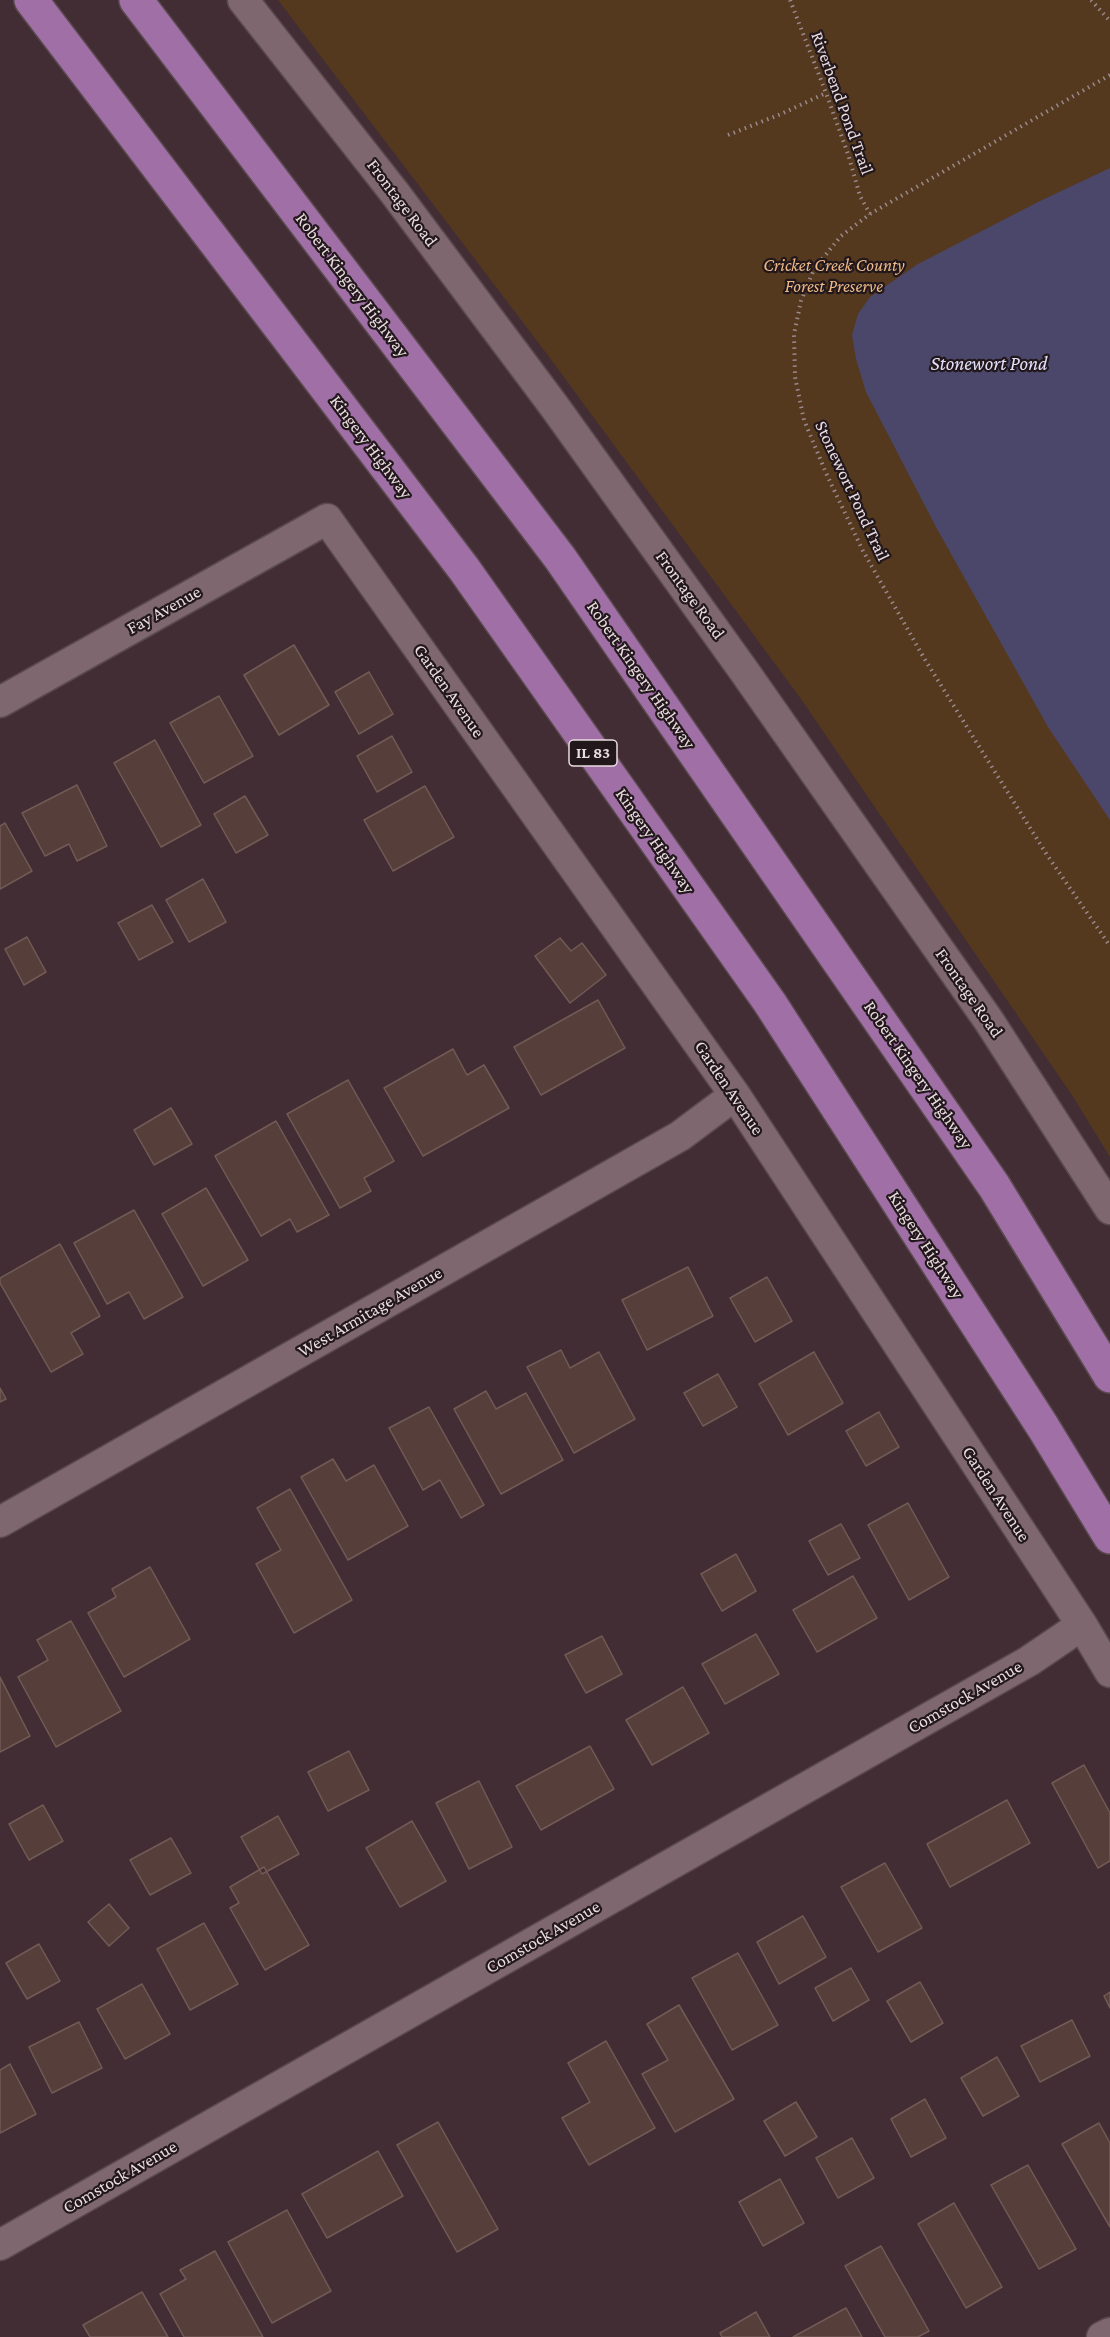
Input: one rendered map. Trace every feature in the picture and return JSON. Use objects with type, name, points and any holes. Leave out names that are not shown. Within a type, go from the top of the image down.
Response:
[{"type":"highway","name":"Kingery Highway","points":[[31,0],[464,569],[763,993],[1037,1417],[1110,1537]]},
{"type":"highway","name":"Robert Kingery Highway","points":[[136,0],[560,558],[994,1186],[1110,1377]]},
{"type":"street","name":"Frontage Road","points":[[243,0],[415,219],[554,406],[989,1021],[1110,1209]]},
{"type":"street","name":"Fay Avenue","points":[[0,702],[327,519]]},
{"type":"street","name":"Garden Avenue","points":[[327,519],[735,1095],[1083,1625],[1110,1672]]},
{"type":"street","name":"West Armitage Avenue","points":[[0,1522],[680,1136],[735,1095]]},
{"type":"street","name":"Comstock Avenue","points":[[0,2245],[1029,1661],[1083,1625]]},
{"type":"street","points":[[1102,2337],[1110,2333]]},
{"type":"path","name":"Riverbend Pond Trail","points":[[790,0],[848,154],[860,196],[870,214]]},
{"type":"path","points":[[1091,0],[1110,21]]},
{"type":"path","name":"Stonewort Pond Trail","points":[[1110,75],[870,214],[842,236],[814,269],[801,301],[794,334],[795,366],[804,420],[863,551],[924,658],[1047,855],[1110,946]]},
{"type":"path","points":[[728,135],[826,93]]},
{"type":"green space","name":"Cricket Creek County Forest Preserve","points":[[278,0],[1110,0],[1110,1157],[1074,1098],[801,699],[547,354]]},
{"type":"water","name":"Stonewort Pond","points":[[1110,168],[1110,820],[1048,727],[936,527],[866,392],[856,359],[852,335],[858,314],[870,297],[918,264]]},
{"type":"building","points":[[294,645],[329,705],[279,735],[244,675]]},
{"type":"building","points":[[369,672],[393,714],[359,734],[335,692]]},
{"type":"building","points":[[219,696],[253,756],[204,783],[170,723]]},
{"type":"building","points":[[392,736],[412,772],[377,792],[357,756]]},
{"type":"building","points":[[155,740],[201,825],[161,847],[114,763]]},
{"type":"building","points":[[77,785],[107,846],[77,861],[69,844],[45,856],[22,813]]},
{"type":"building","points":[[425,786],[454,837],[393,871],[364,820]]},
{"type":"building","points":[[245,796],[268,835],[236,853],[214,814]]},
{"type":"building","points":[[5,823],[32,871],[0,889],[0,826]]},
{"type":"building","points":[[203,879],[226,922],[189,942],[166,900]]},
{"type":"building","points":[[152,905],[173,942],[139,960],[118,923]]},
{"type":"building","points":[[27,937],[46,972],[24,985],[5,949]]},
{"type":"building","points":[[560,938],[571,951],[582,943],[606,975],[570,1003],[535,956]]},
{"type":"building","points":[[598,1000],[625,1048],[541,1095],[514,1047]]},
{"type":"building","points":[[453,1049],[467,1075],[484,1065],[509,1108],[423,1156],[384,1088]]},
{"type":"building","points":[[348,1080],[394,1161],[364,1178],[371,1191],[340,1208],[287,1114]]},
{"type":"building","points":[[171,1108],[192,1144],[154,1165],[134,1130]]},
{"type":"building","points":[[276,1121],[329,1215],[297,1232],[290,1219],[261,1236],[215,1156]]},
{"type":"building","points":[[206,1188],[248,1260],[203,1286],[162,1214]]},
{"type":"building","points":[[134,1210],[183,1297],[144,1319],[129,1292],[107,1304],[74,1243]]},
{"type":"building","points":[[60,1244],[100,1316],[71,1333],[83,1354],[51,1372],[0,1283],[0,1278]]},
{"type":"building","points":[[688,1267],[713,1316],[647,1350],[622,1300]]},
{"type":"building","points":[[767,1277],[792,1321],[755,1342],[730,1298]]},
{"type":"building","points":[[561,1350],[570,1368],[599,1352],[635,1419],[574,1453],[527,1367]]},
{"type":"building","points":[[814,1352],[843,1403],[788,1435],[759,1384]]},
{"type":"building","points":[[718,1374],[737,1407],[703,1426],[684,1393]]},
{"type":"building","points":[[0,1388],[6,1399],[0,1402]]},
{"type":"building","points":[[486,1391],[496,1409],[526,1393],[563,1460],[501,1494],[454,1409]]},
{"type":"building","points":[[429,1407],[484,1505],[461,1518],[440,1480],[423,1490],[389,1428]]},
{"type":"building","points":[[879,1412],[899,1447],[866,1466],[846,1431]]},
{"type":"building","points":[[333,1459],[346,1481],[374,1465],[408,1526],[348,1560],[301,1477]]},
{"type":"building","points":[[290,1489],[352,1600],[294,1633],[256,1564],[281,1550],[257,1508]]},
{"type":"building","points":[[908,1503],[949,1577],[909,1600],[868,1525]]},
{"type":"building","points":[[841,1524],[860,1558],[828,1575],[809,1541]]},
{"type":"building","points":[[736,1554],[756,1591],[722,1611],[701,1574]]},
{"type":"building","points":[[150,1567],[190,1639],[124,1677],[88,1613],[116,1597],[112,1589]]},
{"type":"building","points":[[853,1576],[877,1618],[817,1652],[793,1610]]},
{"type":"building","points":[[71,1621],[121,1711],[56,1747],[18,1677],[48,1660],[37,1640]]},
{"type":"building","points":[[756,1634],[779,1674],[725,1704],[702,1664]]},
{"type":"building","points":[[602,1636],[622,1674],[586,1693],[565,1655]]},
{"type":"building","points":[[0,1677],[30,1736],[0,1752]]},
{"type":"building","points":[[683,1687],[709,1733],[652,1765],[626,1720]]},
{"type":"building","points":[[590,1746],[614,1789],[541,1830],[516,1786]]},
{"type":"building","points":[[349,1751],[369,1790],[328,1811],[308,1772]]},
{"type":"building","points":[[1084,1765],[1110,1813],[1110,1861],[1098,1868],[1052,1783]]},
{"type":"building","points":[[479,1781],[512,1847],[469,1869],[436,1803]]},
{"type":"building","points":[[1007,1800],[1030,1843],[950,1887],[927,1844]]},
{"type":"building","points":[[43,1805],[63,1841],[29,1860],[9,1824]]},
{"type":"building","points":[[278,1816],[299,1854],[262,1874],[241,1837]]},
{"type":"building","points":[[412,1821],[446,1881],[400,1907],[366,1848]]},
{"type":"building","points":[[171,1838],[191,1873],[150,1895],[130,1860]]},
{"type":"building","points":[[885,1863],[922,1928],[878,1952],[841,1887]]},
{"type":"building","points":[[264,1867],[309,1945],[265,1970],[230,1908],[239,1903],[230,1887]]},
{"type":"building","points":[[109,1904],[129,1928],[109,1946],[88,1922]]},
{"type":"building","points":[[803,1916],[826,1957],[779,1984],[757,1942]]},
{"type":"building","points":[[204,1923],[238,1984],[190,2010],[157,1949]]},
{"type":"building","points":[[39,1944],[60,1981],[27,1999],[6,1963]]},
{"type":"building","points":[[738,1953],[778,2025],[732,2050],[692,1978]]},
{"type":"building","points":[[851,1968],[869,2000],[833,2021],[815,1988]]},
{"type":"building","points":[[920,1982],[943,2023],[911,2042],[887,2001]]},
{"type":"building","points":[[142,1984],[170,2034],[125,2059],[97,2009]]},
{"type":"building","points":[[1110,1992],[1110,2008],[1104,1996]]},
{"type":"building","points":[[679,2005],[734,2099],[675,2132],[642,2074],[668,2060],[647,2024]]},
{"type":"building","points":[[1072,2020],[1090,2056],[1040,2082],[1021,2046]]},
{"type":"building","points":[[79,2022],[102,2068],[52,2093],[29,2047]]},
{"type":"building","points":[[606,2041],[655,2128],[589,2165],[562,2118],[590,2102],[568,2063]]},
{"type":"building","points":[[997,2057],[1019,2096],[983,2116],[961,2078]]},
{"type":"building","points":[[10,2064],[36,2114],[0,2133],[0,2070]]},
{"type":"building","points":[[925,2099],[946,2138],[911,2157],[891,2119]]},
{"type":"building","points":[[796,2102],[817,2137],[785,2156],[764,2121]]},
{"type":"building","points":[[438,2122],[498,2229],[457,2252],[397,2145]]},
{"type":"building","points":[[1099,2123],[1110,2143],[1110,2227],[1062,2144]]},
{"type":"building","points":[[852,2138],[874,2178],[838,2198],[816,2158]]},
{"type":"building","points":[[378,2151],[403,2196],[327,2238],[302,2194]]},
{"type":"building","points":[[1028,2165],[1076,2249],[1039,2269],[991,2185]]},
{"type":"building","points":[[780,2179],[804,2223],[763,2246],[739,2202]]},
{"type":"building","points":[[954,2203],[1002,2287],[966,2308],[918,2224]]},
{"type":"building","points":[[287,2210],[331,2291],[272,2323],[228,2242]]},
{"type":"building","points":[[881,2246],[929,2331],[918,2337],[885,2337],[845,2266]]},
{"type":"building","points":[[215,2251],[263,2337],[184,2337],[160,2294],[186,2279],[180,2270]]},
{"type":"building","points":[[142,2292],[168,2337],[90,2337],[83,2325]]},
{"type":"building","points":[[846,2308],[862,2337],[793,2337]]},
{"type":"building","points":[[756,2312],[770,2337],[722,2337],[720,2333]]}]
